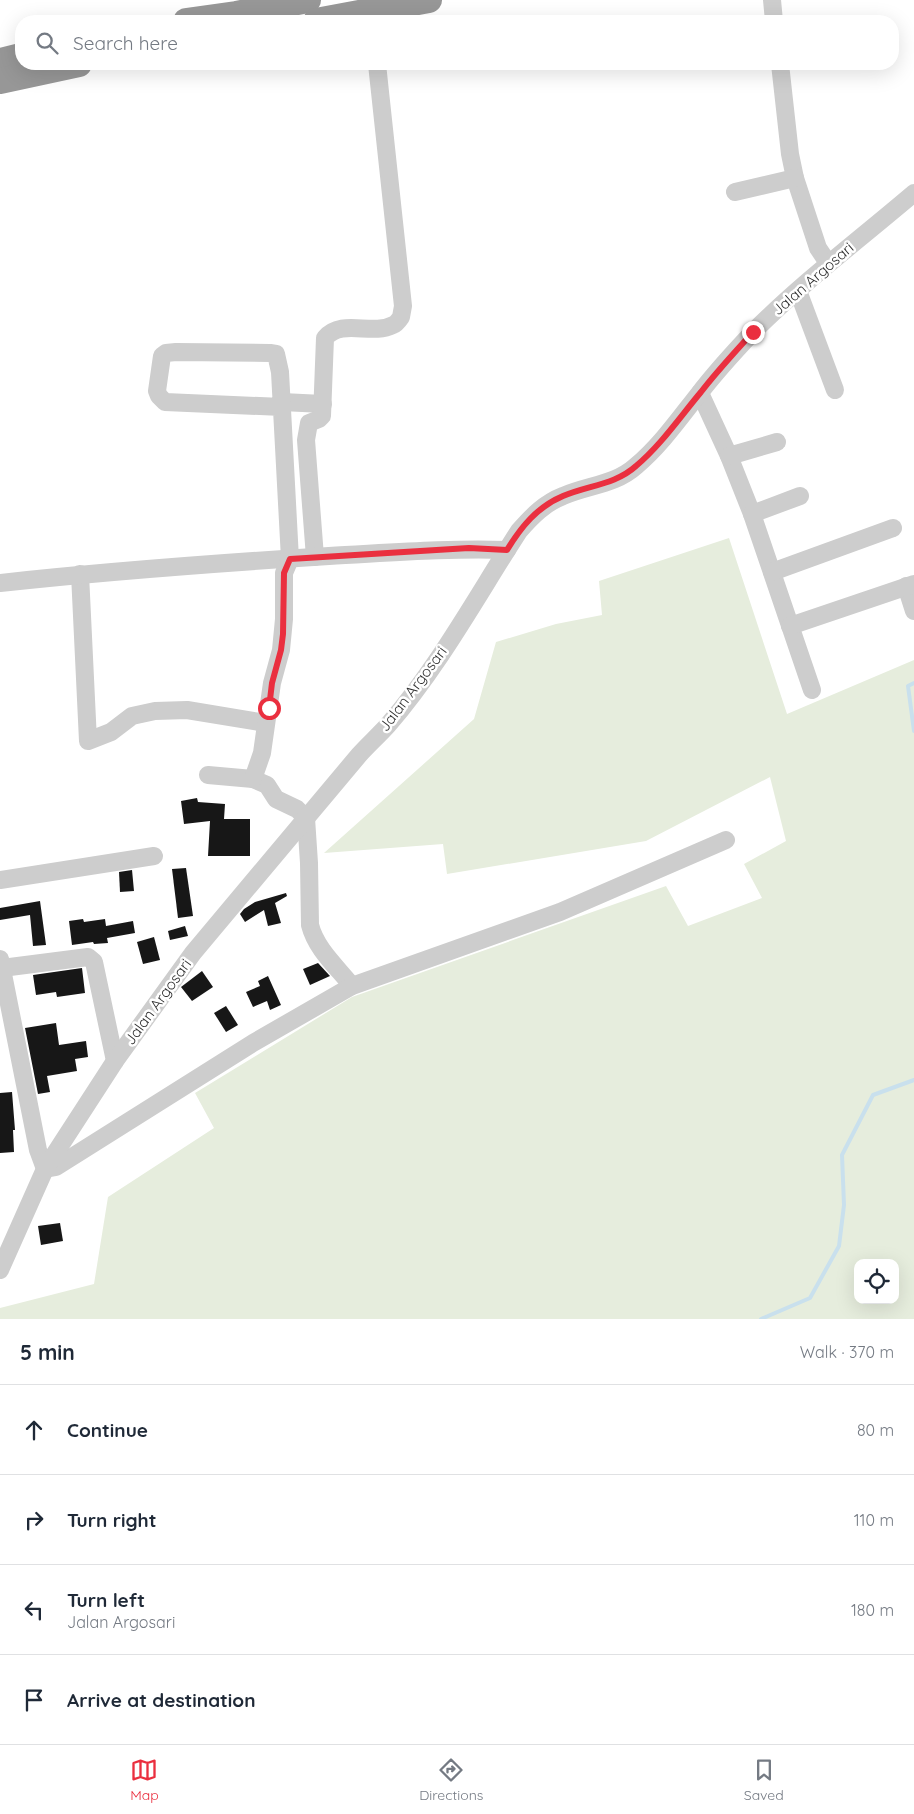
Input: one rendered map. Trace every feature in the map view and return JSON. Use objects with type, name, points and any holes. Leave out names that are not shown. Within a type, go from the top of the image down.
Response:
[{"type":"highway","points":[[376,15],[429,0]]},
{"type":"highway","points":[[220,15],[295,1]]},
{"type":"highway","points":[[0,61],[15,57]]},
{"type":"highway","points":[[0,81],[51,70]]},
{"type":"street","points":[[772,0],[773,15]]},
{"type":"street","points":[[315,557],[306,440],[309,423],[322,416],[325,338],[331,332],[343,328],[380,328],[393,325],[402,317],[403,306],[378,70]]},
{"type":"street","points":[[781,70],[790,154],[795,178],[818,248],[828,263]]},
{"type":"street","points":[[735,192],[795,178]]},
{"type":"street","name":"Jalan Argosari","points":[[0,1270],[45,1169],[115,1061],[193,953],[358,755],[388,726],[468,614],[524,525],[546,505],[563,496],[618,479],[635,468],[653,451],[700,392],[753,332],[828,263],[914,193]]},
{"type":"street","points":[[798,291],[835,390]]},
{"type":"street","points":[[253,779],[262,754],[272,683],[281,650],[284,619],[284,573],[290,559],[282,404],[279,363],[275,353],[176,352],[166,353],[162,356],[157,391],[165,402],[282,404],[323,404]]},
{"type":"street","points":[[700,392],[730,456],[752,514],[812,690]]},
{"type":"street","points":[[730,456],[777,442]]},
{"type":"street","points":[[752,514],[800,496]]},
{"type":"street","points":[[772,572],[893,528]]},
{"type":"street","points":[[0,583],[80,574],[315,557],[469,548],[507,550]]},
{"type":"street","points":[[80,574],[88,741],[111,732],[132,716],[155,711],[187,710],[266,723]]},
{"type":"street","points":[[790,626],[910,585],[914,611]]},
{"type":"street","points":[[208,775],[253,779],[267,785],[276,798],[297,809],[306,818],[310,925],[312,934],[318,945],[352,986]]},
{"type":"street","points":[[115,1061],[94,962],[91,958],[88,956],[62,960],[1,964],[38,1150],[45,1169],[56,1167],[253,1043],[352,986],[560,912],[726,840]]},
{"type":"street","points":[[0,880],[154,856]]},
{"type":"green space","points":[[729,538],[787,714],[914,660],[914,1319],[0,1319],[0,1308],[94,1284],[108,1197],[214,1128],[195,1093],[352,997],[666,886],[688,926],[762,898],[744,864],[786,841],[770,777],[646,841],[447,874],[443,844],[324,853],[474,719],[496,642],[556,624],[602,615],[599,581]]},
{"type":"building","points":[[197,798],[198,802],[225,804],[224,819],[250,819],[250,856],[208,856],[210,821],[184,824],[181,801]]},
{"type":"building","points":[[186,868],[193,916],[178,918],[172,869]]},
{"type":"building","points":[[132,870],[134,891],[120,892],[119,872]]},
{"type":"building","points":[[286,893],[287,896],[275,903],[281,923],[268,926],[264,910],[245,922],[240,914],[255,902]]},
{"type":"building","points":[[40,901],[46,945],[33,946],[30,915],[0,920],[0,908]]},
{"type":"building","points":[[83,919],[84,922],[105,919],[106,926],[133,921],[135,933],[107,938],[108,943],[94,944],[93,942],[72,945],[69,921]]},
{"type":"building","points":[[185,926],[188,936],[170,940],[168,931]]},
{"type":"building","points":[[154,937],[160,960],[143,964],[137,942]]},
{"type":"building","points":[[318,963],[330,976],[310,985],[303,969]]},
{"type":"building","points":[[82,968],[85,993],[57,997],[56,992],[36,995],[33,975]]},
{"type":"building","points":[[202,971],[213,987],[192,1001],[181,987]]},
{"type":"building","points":[[268,976],[281,1005],[270,1010],[267,1001],[253,1007],[246,992],[260,986],[258,981]]},
{"type":"building","points":[[226,1006],[238,1025],[226,1032],[214,1013]]},
{"type":"building","points":[[56,1023],[59,1045],[86,1041],[88,1057],[75,1059],[77,1071],[47,1076],[50,1092],[38,1094],[25,1028]]},
{"type":"building","points":[[12,1092],[15,1130],[13,1130],[14,1152],[0,1153],[0,1093]]},
{"type":"building","points":[[60,1223],[63,1241],[41,1245],[38,1226]]},
{"type":"waterway","points":[[914,683],[908,686],[914,731]]},
{"type":"waterway","points":[[761,1319],[810,1298],[839,1246],[844,1205],[842,1155],[873,1095],[914,1080]]},
{"type":"route","points":[[269,708],[272,683],[281,650],[283,634],[284,573],[290,559],[469,548],[507,550],[530,518],[546,505],[563,496],[618,479],[635,468],[653,451],[700,392],[753,332]]}]
